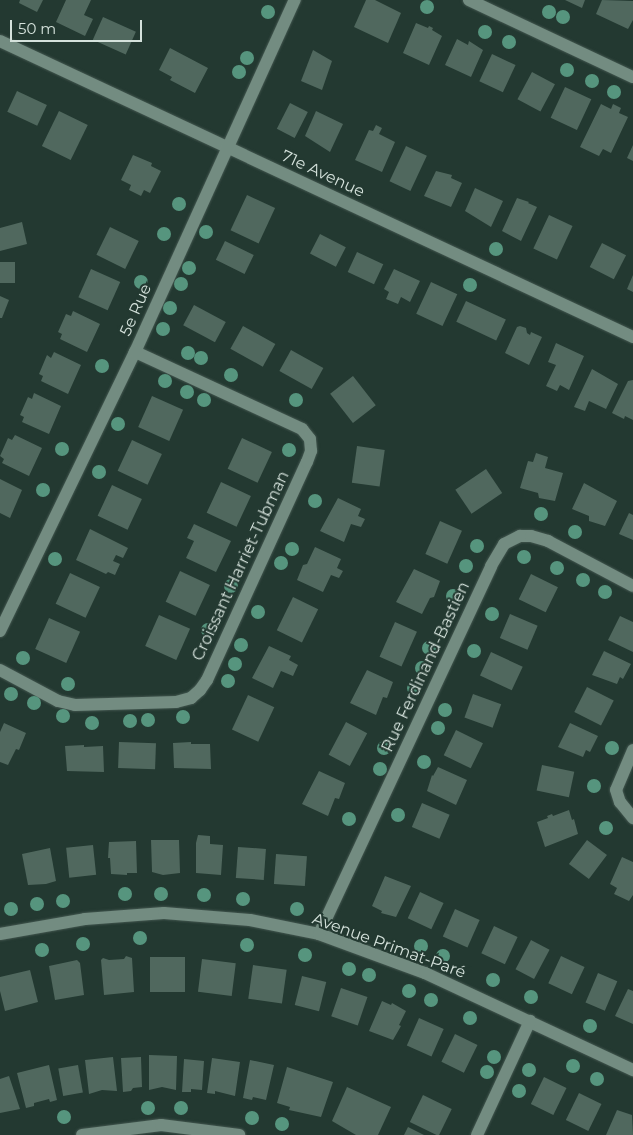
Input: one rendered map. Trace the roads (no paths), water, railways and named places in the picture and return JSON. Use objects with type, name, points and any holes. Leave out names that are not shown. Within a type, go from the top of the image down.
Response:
[{"type":"street","name":"5e Rue","points":[[0,631],[135,352],[295,0]]},
{"type":"street","points":[[469,0],[633,77]]},
{"type":"street","name":"71e Avenue","points":[[0,41],[633,337]]},
{"type":"street","name":"Croissant Harriet-Tubman","points":[[0,670],[58,702],[75,706],[176,702],[191,698],[207,680],[307,462],[311,451],[310,439],[302,429],[135,352]]},
{"type":"street","name":"Rue Ferdinand-Bastien","points":[[319,934],[491,566],[504,544],[520,536],[530,536],[548,541],[633,586]]},
{"type":"street","points":[[633,750],[616,790],[620,802],[633,818]]},
{"type":"street","name":"Avenue Primat-Paré","points":[[0,934],[85,919],[164,913],[250,920],[319,934],[425,973],[633,1070]]},
{"type":"street","points":[[477,1135],[530,1021]]},
{"type":"street","points":[[82,1135],[161,1125],[239,1135]]}]
